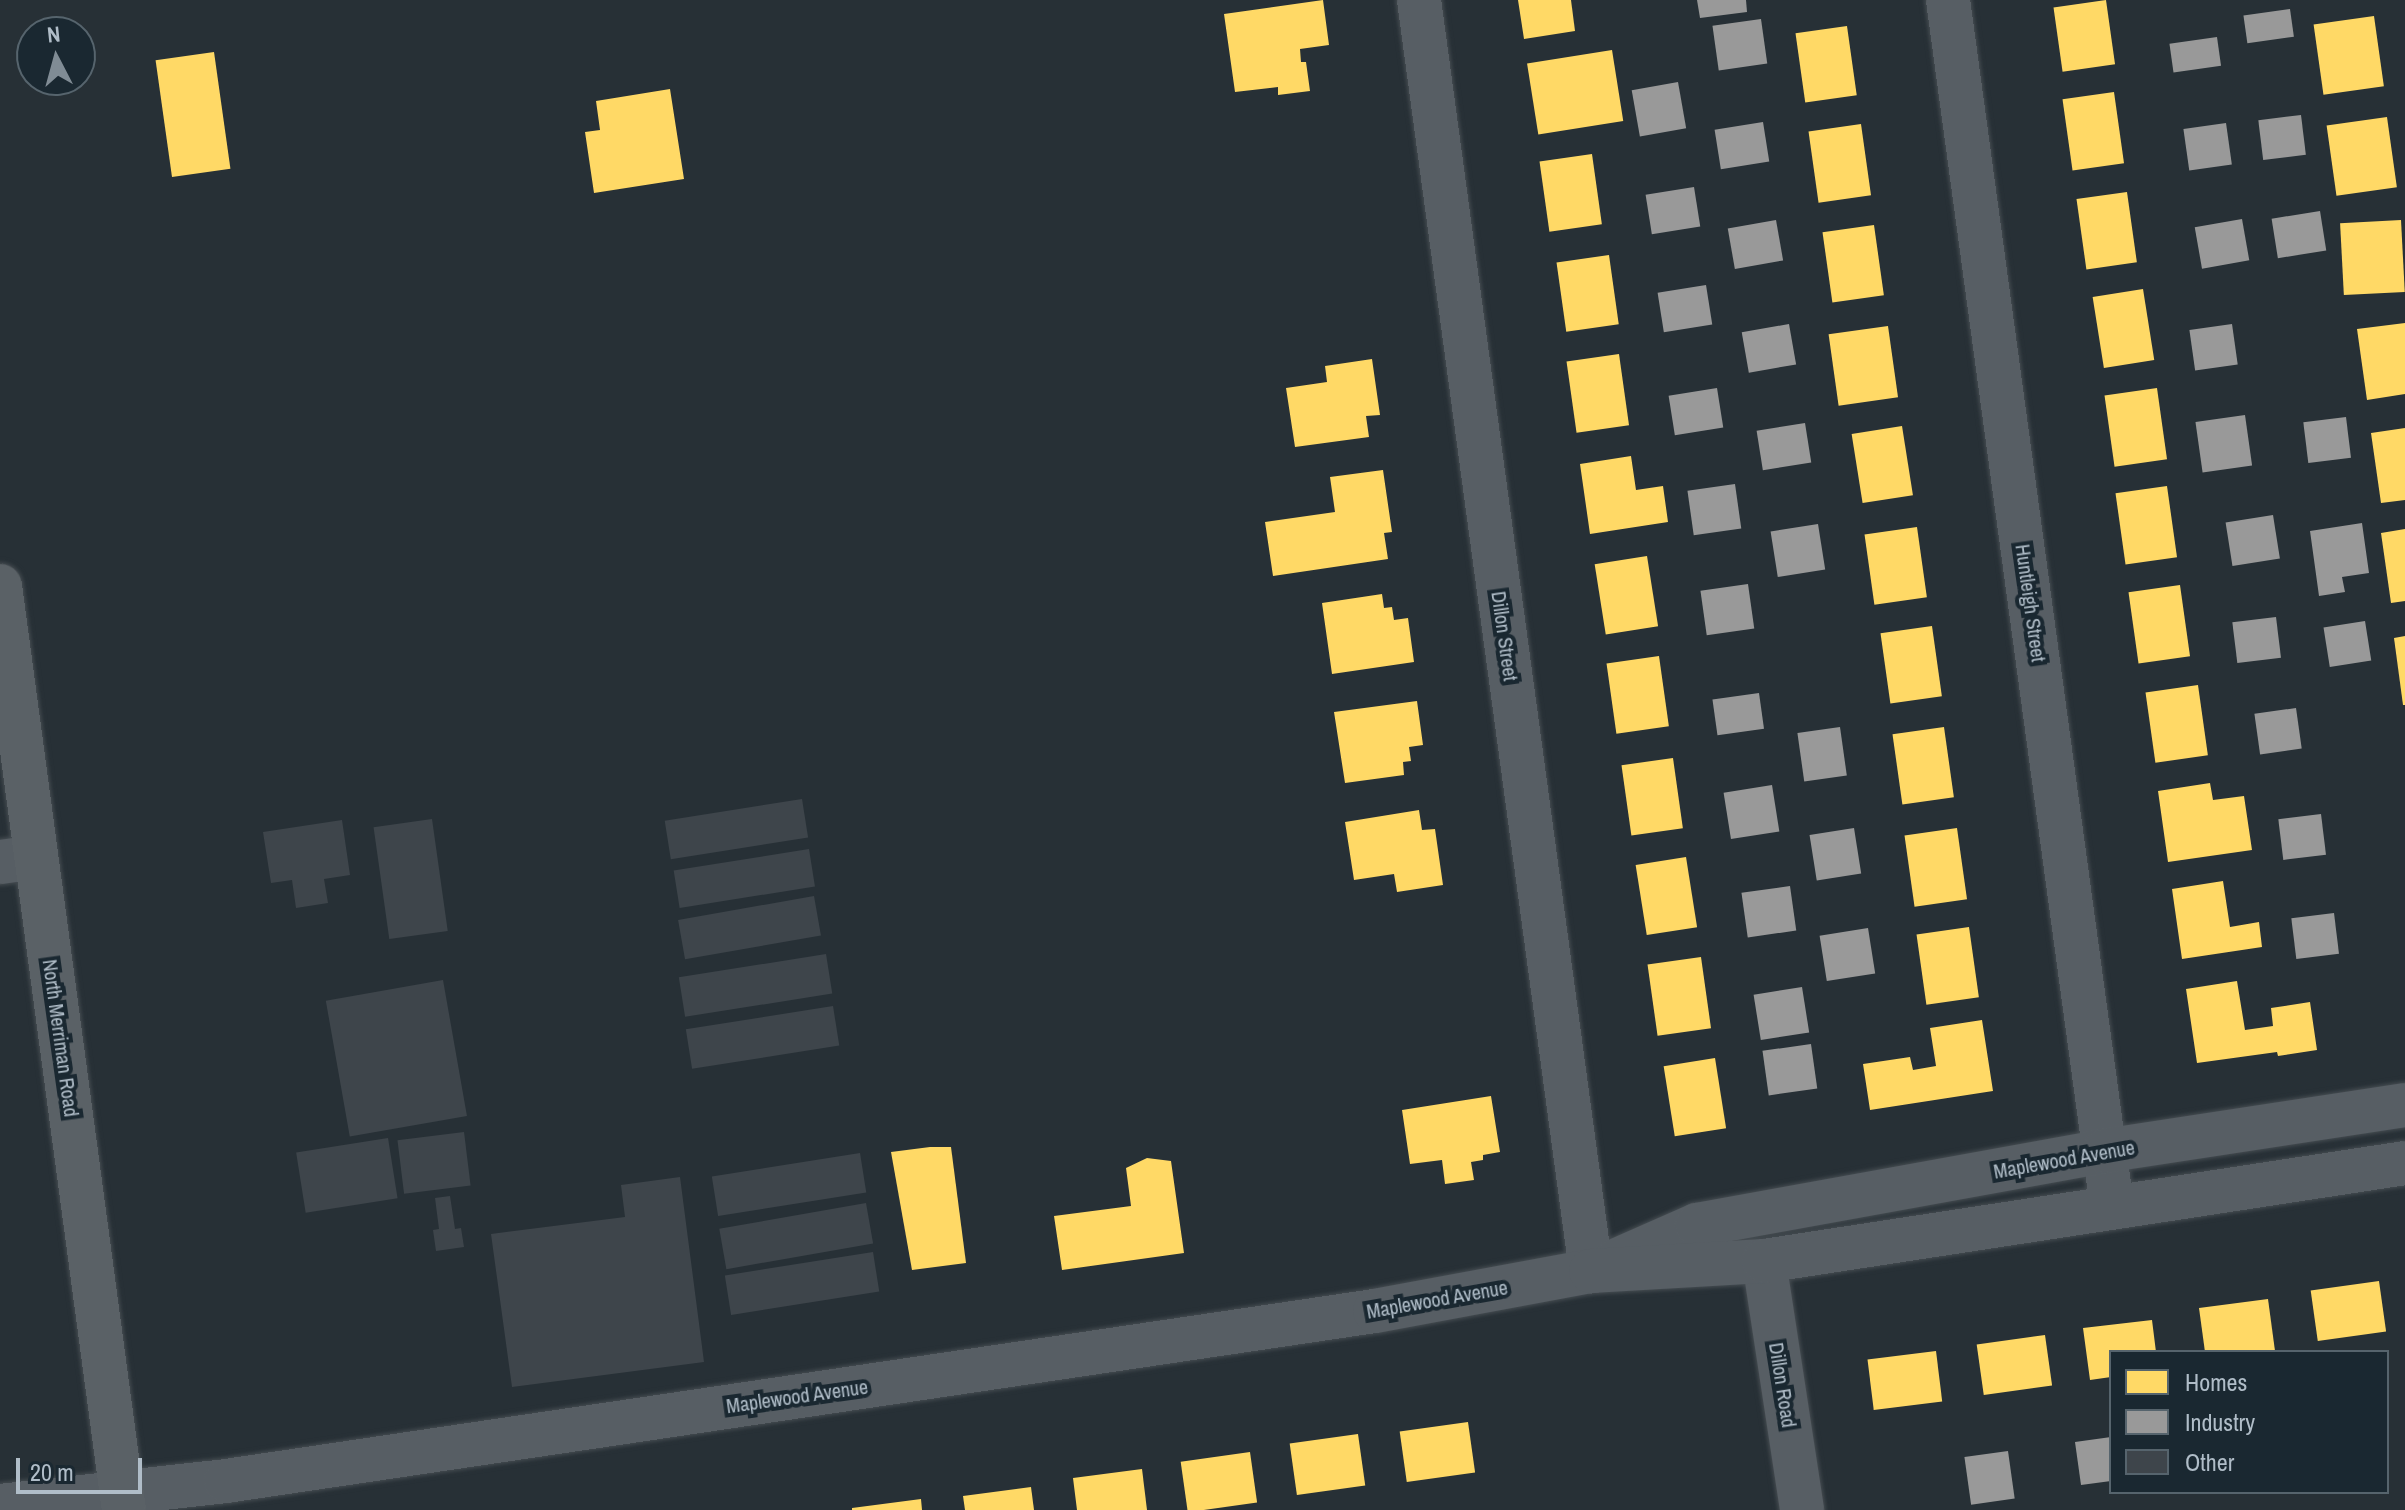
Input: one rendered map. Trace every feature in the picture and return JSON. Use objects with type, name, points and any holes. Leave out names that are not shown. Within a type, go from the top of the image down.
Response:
[{"type":"main road","name":"North Merriman Road","points":[[0,586],[18,859],[123,1500]]},
{"type":"street","name":"Dillon Street","points":[[1419,0],[1591,1271]]},
{"type":"street","name":"Huntleigh Street","points":[[1948,0],[2112,1207]]},
{"type":"street","name":"Maplewood Avenue","points":[[1591,1271],[1697,1225],[2104,1151],[2405,1105]]},
{"type":"street","name":"Maplewood Avenue","points":[[0,1506],[123,1500],[226,1481],[1359,1313],[1591,1271],[1764,1261],[2405,1163]]},
{"type":"street","name":"Dillon Road","points":[[1764,1261],[1802,1510]]},
{"type":"building: Homes","points":[[1323,0],[1329,45],[1300,49],[1301,62],[1306,62],[1310,91],[1278,95],[1278,87],[1235,92],[1224,14]]},
{"type":"building: Homes","points":[[1518,0],[1571,0],[1575,31],[1524,39]]},
{"type":"building: Homes","points":[[2106,0],[2115,64],[2063,72],[2054,7]]},
{"type":"building: Homes","points":[[2374,16],[2384,86],[2323,95],[2314,24]]},
{"type":"building: Homes","points":[[1847,26],[1857,95],[1805,103],[1796,33]]},
{"type":"building: Homes","points":[[1612,50],[1623,121],[1538,135],[1527,63]]},
{"type":"building: Homes","points":[[214,52],[230,169],[172,177],[156,60]]},
{"type":"building: Homes","points":[[670,89],[684,179],[594,193],[585,132],[600,130],[596,101]]},
{"type":"building: Homes","points":[[2114,92],[2124,163],[2073,171],[2063,99]]},
{"type":"building: Homes","points":[[2387,117],[2397,187],[2336,196],[2327,125]]},
{"type":"building: Homes","points":[[1861,124],[1871,195],[1819,203],[1809,131]]},
{"type":"building: Homes","points":[[1592,154],[1602,224],[1549,232],[1540,161]]},
{"type":"building: Homes","points":[[2127,192],[2137,262],[2086,269],[2076,199]]},
{"type":"building: Homes","points":[[2401,220],[2405,292],[2344,295],[2340,223]]},
{"type":"building: Homes","points":[[1874,225],[1884,295],[1832,303],[1823,232]]},
{"type":"building: Homes","points":[[1609,255],[1619,324],[1566,332],[1557,262]]},
{"type":"building: Homes","points":[[2143,289],[2154,360],[2104,368],[2093,297]]},
{"type":"building: Homes","points":[[2405,323],[2405,394],[2367,400],[2357,329]]},
{"type":"building: Homes","points":[[1888,326],[1898,397],[1839,406],[1829,334]]},
{"type":"building: Homes","points":[[1619,354],[1629,425],[1577,433],[1567,361]]},
{"type":"building: Homes","points":[[1372,359],[1380,415],[1366,416],[1369,437],[1295,447],[1286,388],[1327,382],[1325,366]]},
{"type":"building: Homes","points":[[2157,388],[2167,459],[2115,467],[2105,395]]},
{"type":"building: Homes","points":[[1902,426],[1913,495],[1863,503],[1852,434]]},
{"type":"building: Homes","points":[[2405,428],[2405,500],[2381,503],[2371,433]]},
{"type":"building: Homes","points":[[1631,456],[1636,490],[1663,486],[1668,522],[1590,534],[1580,464]]},
{"type":"building: Homes","points":[[1383,470],[1392,532],[1384,533],[1388,559],[1273,576],[1265,522],[1335,512],[1330,477]]},
{"type":"building: Homes","points":[[2167,486],[2177,557],[2126,565],[2116,493]]},
{"type":"building: Homes","points":[[1917,527],[1927,597],[1874,605],[1865,534]]},
{"type":"building: Homes","points":[[2405,529],[2405,601],[2391,603],[2381,533]]},
{"type":"building: Homes","points":[[1647,556],[1658,626],[1606,634],[1595,564]]},
{"type":"building: Homes","points":[[2180,585],[2190,656],[2139,664],[2129,592]]},
{"type":"building: Homes","points":[[1382,594],[1384,608],[1392,607],[1394,620],[1408,618],[1414,662],[1332,674],[1322,603]]},
{"type":"building: Homes","points":[[1932,626],[1942,696],[1890,704],[1881,633]]},
{"type":"building: Homes","points":[[2405,636],[2405,705],[2403,705],[2394,638]]},
{"type":"building: Homes","points":[[1659,656],[1669,726],[1616,734],[1607,663]]},
{"type":"building: Homes","points":[[2198,685],[2208,755],[2155,763],[2146,692]]},
{"type":"building: Homes","points":[[1417,701],[1423,745],[1409,747],[1411,761],[1403,762],[1404,775],[1345,783],[1334,712]]},
{"type":"building: Homes","points":[[1944,727],[1954,797],[1902,805],[1893,734]]},
{"type":"building: Homes","points":[[1673,758],[1683,828],[1631,836],[1622,765]]},
{"type":"building: Homes","points":[[2210,783],[2213,800],[2244,796],[2252,850],[2168,862],[2158,791]]},
{"type":"building: Homes","points":[[1419,810],[1422,830],[1435,829],[1443,885],[1397,892],[1394,874],[1354,880],[1345,822]]},
{"type":"building: Homes","points":[[1957,828],[1967,899],[1915,907],[1905,835]]},
{"type":"building: Homes","points":[[1686,857],[1697,927],[1647,935],[1636,865]]},
{"type":"building: Homes","points":[[2223,881],[2230,927],[2259,922],[2262,947],[2182,959],[2172,889]]},
{"type":"building: Homes","points":[[1969,927],[1979,997],[1926,1005],[1917,934]]},
{"type":"building: Homes","points":[[1701,957],[1711,1028],[1658,1036],[1648,965]]},
{"type":"building: Homes","points":[[2237,981],[2245,1030],[2273,1026],[2271,1008],[2310,1002],[2317,1050],[2197,1063],[2186,989]]},
{"type":"building: Homes","points":[[1982,1020],[1993,1091],[1870,1110],[1863,1064],[1910,1057],[1913,1070],[1936,1066],[1930,1028]]},
{"type":"building: Homes","points":[[1715,1058],[1726,1128],[1675,1136],[1664,1066]]},
{"type":"building: Homes","points":[[1491,1096],[1500,1152],[1483,1155],[1483,1160],[1471,1162],[1474,1180],[1445,1184],[1442,1160],[1410,1164],[1402,1110]]},
{"type":"building: Homes","points":[[951,1147],[966,1263],[912,1270],[891,1152]]},
{"type":"building: Homes","points":[[1147,1158],[1171,1161],[1184,1253],[1062,1270],[1054,1216],[1131,1206],[1126,1168]]},
{"type":"building: Homes","points":[[2379,1281],[2386,1332],[2318,1341],[2311,1291]]},
{"type":"building: Homes","points":[[2268,1299],[2275,1350],[2205,1350],[2199,1308]]},
{"type":"building: Homes","points":[[2152,1320],[2156,1350],[2109,1350],[2109,1377],[2090,1380],[2083,1328]]},
{"type":"building: Homes","points":[[2045,1335],[2052,1386],[1984,1395],[1977,1345]]},
{"type":"building: Homes","points":[[1936,1351],[1942,1402],[1874,1410],[1868,1359]]},
{"type":"building: Homes","points":[[1468,1422],[1475,1473],[1407,1482],[1400,1432]]},
{"type":"building: Homes","points":[[1358,1434],[1365,1485],[1297,1495],[1290,1444]]},
{"type":"building: Homes","points":[[1250,1452],[1257,1503],[1187,1510],[1181,1462]]},
{"type":"building: Homes","points":[[1142,1469],[1147,1510],[1077,1510],[1073,1478]]},
{"type":"building: Homes","points":[[1031,1487],[1034,1510],[965,1510],[963,1496]]},
{"type":"building: Homes","points":[[921,1499],[922,1510],[852,1510],[852,1508]]},
{"type":"building: Industry","points":[[1697,0],[1746,0],[1747,12],[1700,18]]},
{"type":"building: Industry","points":[[2290,9],[2294,37],[2247,43],[2243,16]]},
{"type":"building: Industry","points":[[1761,19],[1767,64],[1719,70],[1712,26]]},
{"type":"building: Industry","points":[[2217,37],[2221,66],[2174,72],[2169,44]]},
{"type":"building: Industry","points":[[1678,82],[1686,128],[1640,136],[1632,90]]},
{"type":"building: Industry","points":[[2301,115],[2306,155],[2263,160],[2258,120]]},
{"type":"building: Industry","points":[[1763,122],[1769,162],[1721,169],[1715,130]]},
{"type":"building: Industry","points":[[2226,123],[2232,165],[2189,171],[2183,129]]},
{"type":"building: Industry","points":[[1694,187],[1700,227],[1652,234],[1646,195]]},
{"type":"building: Industry","points":[[2320,211],[2326,251],[2278,258],[2272,219]]},
{"type":"building: Industry","points":[[2242,219],[2249,260],[2202,269],[2195,227]]},
{"type":"building: Industry","points":[[1776,220],[1783,260],[1735,269],[1728,229]]},
{"type":"building: Industry","points":[[1706,285],[1712,325],[1664,332],[1658,293]]},
{"type":"building: Industry","points":[[1789,324],[1796,364],[1749,373],[1742,332]]},
{"type":"building: Industry","points":[[2232,324],[2238,365],[2195,371],[2189,330]]},
{"type":"building: Industry","points":[[1717,388],[1723,428],[1675,435],[1669,396]]},
{"type":"building: Industry","points":[[2245,415],[2252,466],[2203,472],[2195,422]]},
{"type":"building: Industry","points":[[2346,417],[2351,458],[2308,463],[2303,422]]},
{"type":"building: Industry","points":[[1805,423],[1811,463],[1763,470],[1757,431]]},
{"type":"building: Industry","points":[[1735,484],[1741,529],[1694,535],[1687,491]]},
{"type":"building: Industry","points":[[2273,515],[2280,558],[2232,566],[2226,523]]},
{"type":"building: Industry","points":[[2362,523],[2369,573],[2342,577],[2345,592],[2319,596],[2310,531]]},
{"type":"building: Industry","points":[[1818,524],[1825,569],[1778,577],[1771,532]]},
{"type":"building: Industry","points":[[1748,584],[1754,629],[1707,635],[1700,591]]},
{"type":"building: Industry","points":[[2276,617],[2281,658],[2237,663],[2232,622]]},
{"type":"building: Industry","points":[[2365,621],[2371,661],[2330,667],[2324,628]]},
{"type":"building: Industry","points":[[1759,693],[1764,729],[1717,735],[1712,700]]},
{"type":"building: Industry","points":[[2296,708],[2302,749],[2260,754],[2254,714]]},
{"type":"building: Industry","points":[[1840,727],[1847,776],[1804,782],[1797,733]]},
{"type":"building: Industry","points":[[1772,785],[1779,831],[1731,839],[1724,793]]},
{"type":"building: Industry","points":[[2321,814],[2326,855],[2283,860],[2278,819]]},
{"type":"building: Industry","points":[[1854,828],[1861,873],[1817,880],[1810,835]]},
{"type":"building: Industry","points":[[1790,886],[1796,931],[1748,937],[1741,893]]},
{"type":"building: Industry","points":[[2334,913],[2339,954],[2296,959],[2291,918]]},
{"type":"building: Industry","points":[[1868,928],[1875,973],[1827,981],[1820,936]]},
{"type":"building: Industry","points":[[1802,987],[1809,1032],[1761,1040],[1754,995]]},
{"type":"building: Industry","points":[[1811,1044],[1817,1089],[1769,1095],[1762,1051]]},
{"type":"building: Industry","points":[[2109,1437],[2109,1481],[2081,1485],[2075,1442]]},
{"type":"building: Industry","points":[[2008,1451],[2015,1499],[1971,1505],[1964,1457]]},
{"type":"building: Other","points":[[802,799],[808,838],[671,859],[665,821]]},
{"type":"building: Other","points":[[432,819],[448,931],[389,939],[374,827]]},
{"type":"building: Other","points":[[342,820],[350,875],[324,879],[328,903],[296,908],[292,880],[271,883],[263,832]]},
{"type":"building: Other","points":[[809,849],[815,887],[680,908],[674,870]]},
{"type":"building: Other","points":[[814,896],[821,935],[685,959],[678,920]]},
{"type":"building: Other","points":[[826,954],[832,994],[685,1017],[679,977]]},
{"type":"building: Other","points":[[443,980],[467,1116],[350,1137],[326,1001]]},
{"type":"building: Other","points":[[833,1006],[839,1046],[692,1069],[686,1029]]},
{"type":"building: Other","points":[[464,1132],[471,1186],[404,1194],[397,1140]]},
{"type":"building: Other","points":[[388,1138],[398,1198],[306,1213],[296,1153]]},
{"type":"building: Other","points":[[860,1153],[866,1193],[718,1216],[712,1176]]},
{"type":"building: Other","points":[[680,1177],[704,1362],[512,1387],[491,1234],[625,1217],[621,1185]]},
{"type":"building: Other","points":[[450,1196],[455,1229],[461,1228],[464,1247],[436,1251],[433,1230],[439,1229],[435,1198]]},
{"type":"building: Other","points":[[866,1203],[873,1243],[726,1269],[719,1229]]},
{"type":"building: Other","points":[[873,1252],[879,1292],[731,1315],[725,1275]]}]
